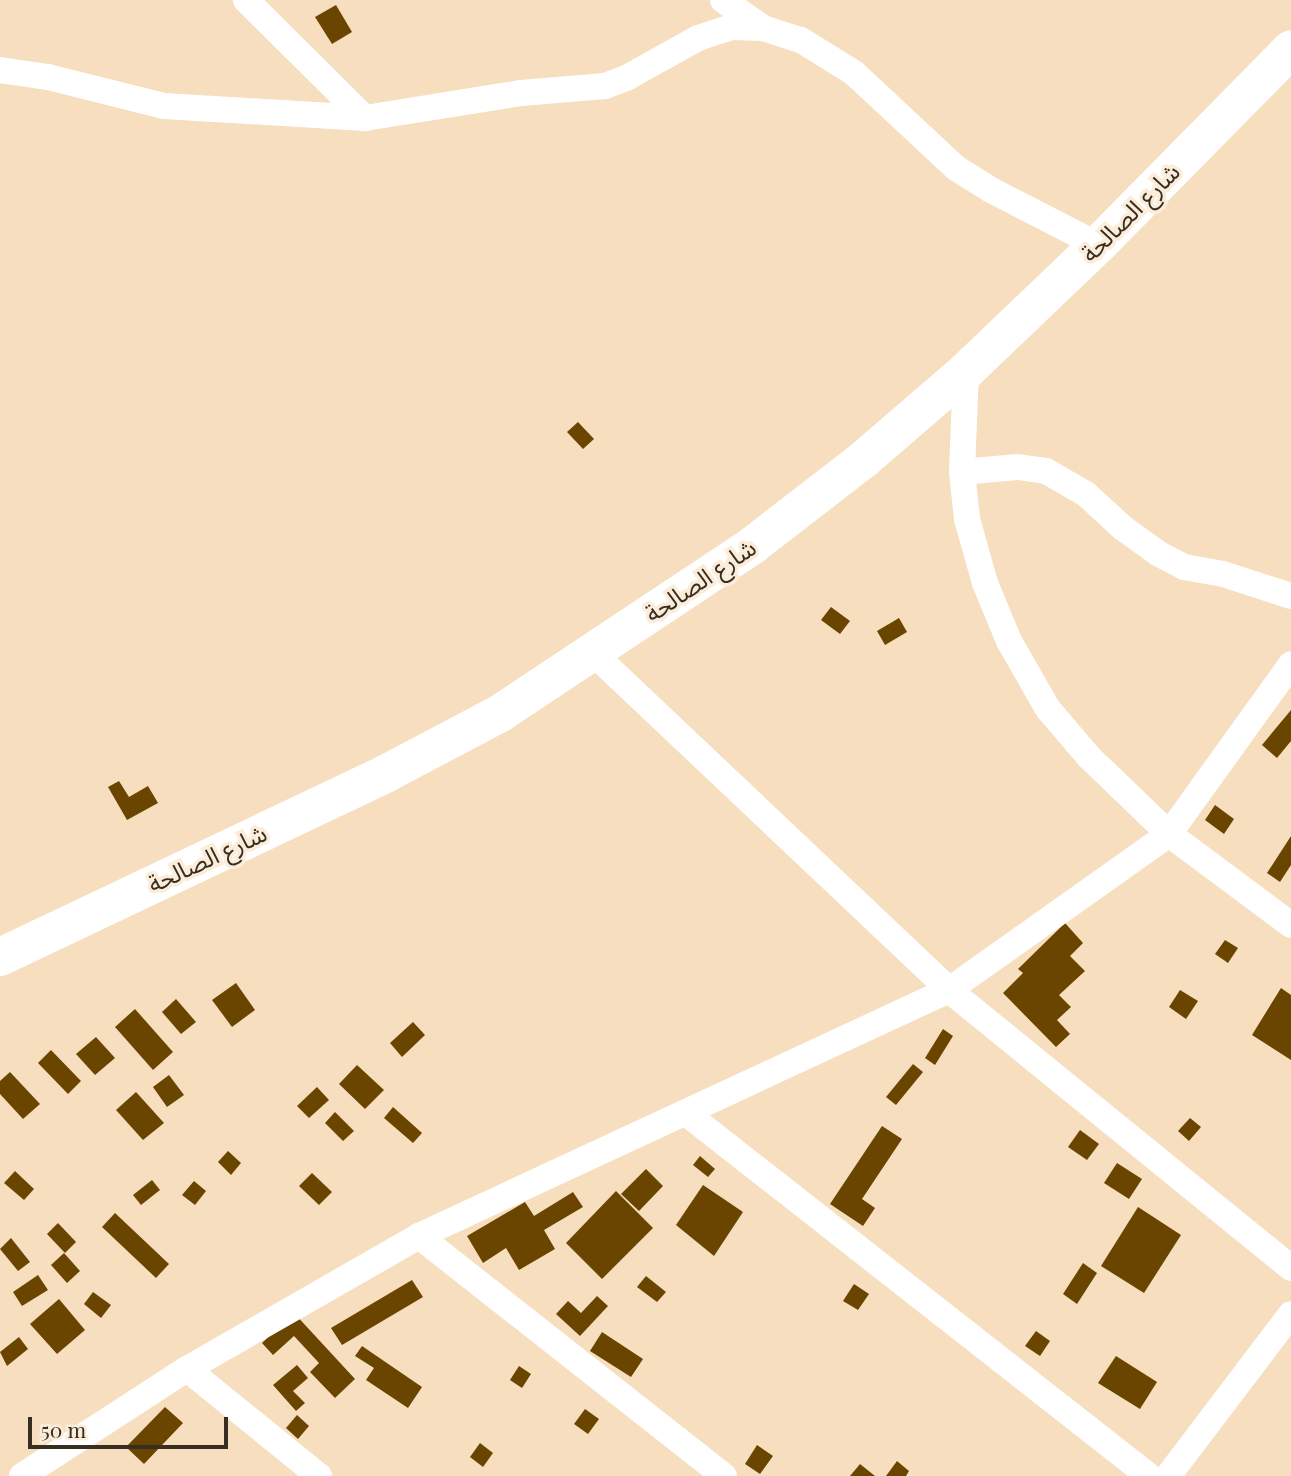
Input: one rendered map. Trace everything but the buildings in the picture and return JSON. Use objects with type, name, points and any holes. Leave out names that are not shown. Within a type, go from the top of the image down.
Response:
[{"type":"main road","name":"شارع الصالحة","points":[[0,957],[387,773],[499,714],[753,545],[863,460],[966,371],[1098,245],[1291,49]]},
{"type":"street","points":[[246,0],[365,118]]},
{"type":"street","points":[[723,0],[763,28]]},
{"type":"street","points":[[0,70],[48,77],[164,106],[365,118],[521,93],[605,86],[628,77],[698,38],[732,27],[763,28],[801,40],[854,73],[956,168],[991,190],[1098,245]]},
{"type":"street","points":[[966,371],[962,472],[967,519],[981,570],[1009,641],[1048,709],[1089,757],[1169,834],[1291,925]]},
{"type":"street","points":[[962,472],[1018,467],[1046,471],[1086,494],[1123,528],[1171,561],[1291,596]]},
{"type":"street","points":[[593,653],[949,990],[1291,1268]]},
{"type":"street","points":[[22,1476],[187,1369],[419,1236],[949,990],[1169,834],[1291,664]]},
{"type":"street","points":[[686,1113],[1149,1476]]},
{"type":"street","points":[[419,1236],[724,1476]]},
{"type":"street","points":[[1168,1476],[1291,1314]]},
{"type":"street","points":[[187,1369],[319,1476]]}]
